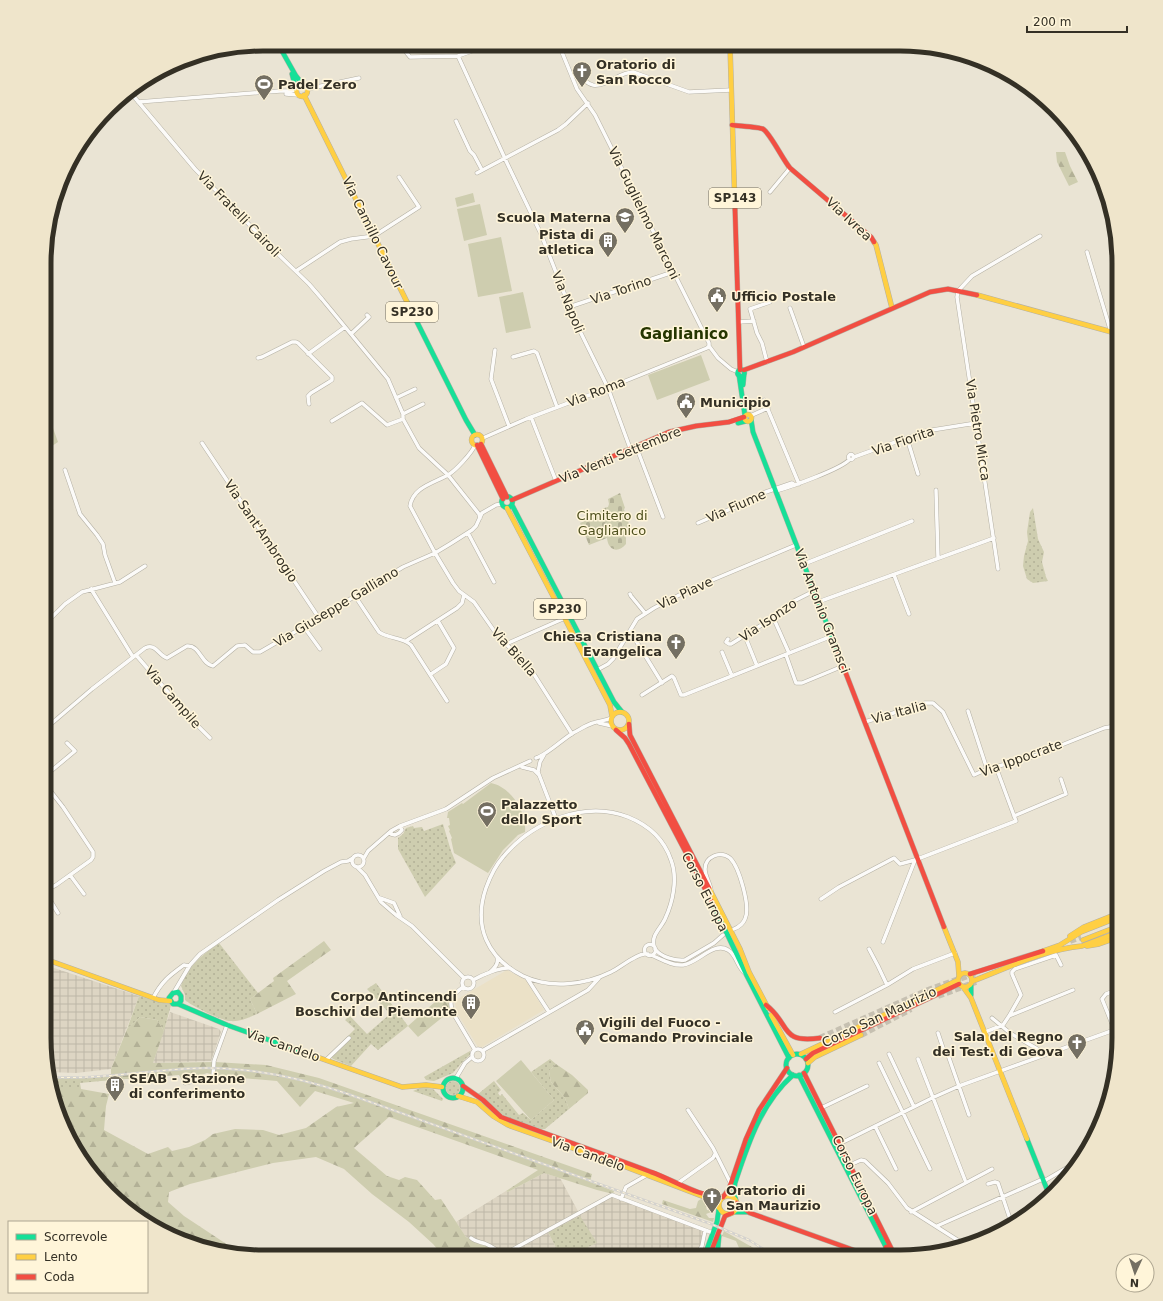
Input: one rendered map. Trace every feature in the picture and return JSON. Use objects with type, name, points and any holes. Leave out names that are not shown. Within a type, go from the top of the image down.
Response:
[{"type":"main road","points":[[282,51],[296,76],[305,87],[307,92],[304,95],[298,95],[295,81],[284,55]]},
{"type":"main road","name":"SP143","points":[[730,51],[741,372]]},
{"type":"main road","points":[[296,89],[300,85],[305,87]]},
{"type":"main road","name":"Via Camillo Cavour","points":[[304,95],[466,420],[475,435]]},
{"type":"main road","name":"Via Ivrea","points":[[732,125],[763,129],[768,134],[784,161],[790,168],[871,237],[876,245],[892,308]]},
{"type":"main road","points":[[741,372],[938,290],[948,289],[958,291],[1110,332]]},
{"type":"main road","name":"Via Antonio Gramsci","points":[[741,372],[748,418],[753,432],[891,789],[916,860],[958,962]]},
{"type":"main road","name":"Via Venti Settembre","points":[[507,498],[556,481],[672,431],[696,426],[732,423],[748,418]]},
{"type":"main road","points":[[475,435],[480,435],[483,438],[483,441],[477,445]]},
{"type":"main road","name":"SP230","points":[[475,435],[472,437],[472,441],[477,445],[503,490],[509,507],[610,704],[612,715]]},
{"type":"main road","points":[[502,504],[507,498]]},
{"type":"main road","name":"SP230","points":[[502,504],[509,507],[616,706],[622,712]]},
{"type":"main road","points":[[617,712],[622,712],[629,718],[629,724],[623,730],[616,730],[612,726],[612,715],[617,712]]},
{"type":"main road","name":"Corso Europa","points":[[629,724],[630,736],[714,898],[791,1056]]},
{"type":"main road","name":"Corso Europa","points":[[616,730],[622,734],[629,744],[721,922],[746,974],[791,1056]]},
{"type":"main road","points":[[1043,951],[1048,947],[1063,941],[1084,927],[1112,915]]},
{"type":"main road","points":[[960,982],[963,974],[968,974],[1043,951],[1060,944],[1081,932],[1112,919]]},
{"type":"main road","points":[[1112,924],[1082,938],[1112,928]]},
{"type":"main road","points":[[1082,946],[1112,934]]},
{"type":"main road","points":[[960,982],[967,987],[972,983],[1050,952],[1068,947],[1099,944],[1112,939]]},
{"type":"main road","points":[[51,961],[153,998],[170,1001],[174,1004],[180,999],[172,993]]},
{"type":"main road","points":[[958,962],[968,974],[972,983],[971,996]]},
{"type":"main road","points":[[958,962],[960,982],[971,996],[1047,1190]]},
{"type":"main road","name":"Corso San Maurizio","points":[[801,1054],[960,982]]},
{"type":"main road","name":"Corso San Maurizio","points":[[807,1061],[813,1053],[960,982]]},
{"type":"main road","points":[[153,998],[164,998],[172,993]]},
{"type":"main road","points":[[170,1001],[172,993]]},
{"type":"main road","name":"Via Candelo","points":[[180,999],[195,1011],[227,1025],[402,1087],[426,1084],[442,1087]]},
{"type":"main road","points":[[766,1005],[772,1008],[788,1032],[796,1038],[805,1040],[820,1038]]},
{"type":"main road","points":[[807,1061],[861,1035]]},
{"type":"main road","points":[[708,1250],[719,1208],[719,1202],[728,1192],[746,1139],[758,1110],[785,1072],[787,1068],[787,1061],[791,1056],[801,1054],[807,1061],[808,1069],[802,1074],[793,1075],[782,1084],[773,1095],[757,1122],[735,1183],[734,1192],[737,1208],[733,1213],[725,1216],[709,1250]]},
{"type":"main road","points":[[787,1068],[793,1075]]},
{"type":"main road","name":"Corso Europa","points":[[802,1074],[850,1165],[891,1250]]},
{"type":"main road","name":"Corso Europa","points":[[802,1074],[886,1248]]},
{"type":"main road","points":[[456,1078],[461,1081],[463,1086],[462,1092],[458,1096],[452,1098],[449,1098],[444,1093],[442,1087],[447,1079],[456,1078]]},
{"type":"main road","name":"Via Candelo","points":[[463,1086],[483,1100],[501,1117],[652,1172],[718,1198],[724,1197]]},
{"type":"main road","name":"Via Candelo","points":[[458,1096],[477,1102],[496,1118],[508,1125],[712,1200],[719,1208]]},
{"type":"main road","points":[[724,1197],[731,1196],[750,1212],[856,1250]]},
{"type":"main road","points":[[719,1208],[726,1214],[750,1212]]},
{"type":"main road","points":[[717,1250],[719,1230]]},
{"type":"street","points":[[406,51],[410,57],[458,56],[474,51]]},
{"type":"street","name":"Via Guglielmo Marconi","points":[[561,51],[577,88],[588,103],[623,171],[709,343],[709,346],[718,358],[731,369],[741,372]]},
{"type":"street","name":"Via Napoli","points":[[458,56],[504,158],[541,234],[578,327],[608,388],[630,448]]},
{"type":"street","points":[[572,77],[577,75],[595,85],[624,73],[633,72],[689,92],[731,90]]},
{"type":"street","points":[[305,87],[359,78]]},
{"type":"street","points":[[138,102],[275,92],[296,89]]},
{"type":"street","points":[[275,92],[298,95]]},
{"type":"street","name":"Via Fratelli Cairoli","points":[[133,96],[195,169],[309,284],[388,379],[403,414],[403,419],[419,448],[448,475],[479,514],[480,518]]},
{"type":"street","points":[[477,173],[558,130],[588,103]]},
{"type":"street","points":[[456,121],[470,151],[474,154],[482,170]]},
{"type":"street","points":[[770,192],[790,168]]},
{"type":"street","points":[[296,271],[340,242],[374,236],[419,207],[399,177]]},
{"type":"street","points":[[958,291],[972,276],[1040,236]]},
{"type":"street","points":[[1087,252],[1110,332]]},
{"type":"street","name":"Via Torino","points":[[570,307],[673,272]]},
{"type":"street","name":"Via Pietro Micca","points":[[958,291],[957,297],[998,569]]},
{"type":"street","points":[[767,362],[750,309],[770,302]]},
{"type":"street","points":[[790,308],[804,347]]},
{"type":"street","points":[[351,334],[369,316],[367,315]]},
{"type":"street","points":[[739,322],[754,321]]},
{"type":"street","points":[[308,354],[345,327]]},
{"type":"street","points":[[258,358],[292,342],[296,342],[332,377],[332,380],[311,392],[308,396],[309,404]]},
{"type":"street","name":"Via Roma","points":[[483,438],[531,417],[608,388],[705,349],[709,346]]},
{"type":"street","points":[[496,350],[491,378],[509,426]]},
{"type":"street","points":[[513,357],[534,351],[537,353],[557,407]]},
{"type":"street","points":[[396,398],[415,389]]},
{"type":"street","points":[[764,400],[797,484]]},
{"type":"street","points":[[332,421],[362,403],[387,425],[403,419]]},
{"type":"street","points":[[403,414],[423,404]]},
{"type":"street","points":[[748,418],[768,408]]},
{"type":"street","points":[[531,417],[556,481]]},
{"type":"street","name":"Via Fiorita","points":[[775,490],[797,484],[845,463],[852,458],[926,431],[976,422]]},
{"type":"street","points":[[907,438],[918,474]]},
{"type":"street","name":"Via Sant'Ambrogio","points":[[202,443],[319,618]]},
{"type":"street","points":[[448,475],[470,454],[477,445]]},
{"type":"street","points":[[636,446],[663,517]]},
{"type":"street","points":[[64,470],[80,514],[103,544],[105,555],[115,583]]},
{"type":"street","name":"Via Biella","points":[[448,475],[423,487],[414,496],[411,502],[412,510],[453,583],[464,595],[474,602],[492,628],[530,668],[572,734]]},
{"type":"street","name":"Via Fiume","points":[[698,523],[756,498],[763,493],[775,490]]},
{"type":"street","points":[[936,490],[938,558]]},
{"type":"street","name":"Via Giuseppe Galliano","points":[[207,664],[213,666],[237,646],[241,645],[247,646],[252,652],[260,652],[403,567],[435,553],[468,533],[476,526],[482,513],[496,505],[502,504]]},
{"type":"street","points":[[804,564],[912,521]]},
{"type":"street","points":[[468,533],[494,582]]},
{"type":"street","points":[[818,602],[994,538]]},
{"type":"street","name":"Via Piave","points":[[597,670],[614,659],[637,618],[664,601],[796,545]]},
{"type":"street","points":[[51,618],[74,597],[82,592],[123,580],[145,566]]},
{"type":"street","points":[[894,575],[909,614]]},
{"type":"street","name":"Via Campile","points":[[91,589],[135,656],[210,738]]},
{"type":"street","name":"Via Isonzo","points":[[728,639],[726,642],[729,644],[745,636],[789,608],[790,603],[814,591]]},
{"type":"street","points":[[630,594],[645,613]]},
{"type":"street","points":[[406,641],[438,621],[462,603],[464,595]]},
{"type":"street","points":[[355,596],[379,632],[383,635],[396,637],[406,641],[411,645],[447,701]]},
{"type":"street","points":[[506,644],[565,618]]},
{"type":"street","points":[[773,618],[796,683],[802,683],[843,666]]},
{"type":"street","points":[[431,674],[446,664],[454,648],[438,621]]},
{"type":"street","points":[[304,627],[320,649]]},
{"type":"street","points":[[630,631],[662,682]]},
{"type":"street","points":[[745,636],[757,666]]},
{"type":"street","points":[[642,694],[666,679],[673,677],[682,696],[832,636]]},
{"type":"street","name":"Via Campile","points":[[51,724],[92,689],[150,646],[155,648],[164,658],[167,658],[187,646],[190,646],[198,652],[207,664]]},
{"type":"street","points":[[722,652],[732,676]]},
{"type":"street","name":"Via Italia","points":[[865,722],[925,703],[933,703],[943,712],[974,775]]},
{"type":"street","points":[[968,711],[987,770]]},
{"type":"street","points":[[535,769],[544,755],[558,743],[594,722],[604,721],[612,715]]},
{"type":"street","points":[[596,722],[612,726]]},
{"type":"street","name":"Via Ippocrate","points":[[974,775],[1029,758],[1068,741],[1112,726]]},
{"type":"street","points":[[51,771],[75,751],[67,743]]},
{"type":"street","points":[[365,875],[363,865],[364,858],[368,851],[383,837],[412,822],[446,809],[493,778],[532,759],[544,755]]},
{"type":"street","points":[[536,758],[540,762]]},
{"type":"street","points":[[530,761],[529,764],[539,775],[556,819]]},
{"type":"street","points":[[519,766],[535,769]]},
{"type":"street","points":[[821,899],[839,887],[894,858],[900,864],[916,860],[1016,821],[996,767]]},
{"type":"street","points":[[1014,816],[1066,794],[1061,779]]},
{"type":"street","points":[[51,792],[93,852],[91,860],[51,887]]},
{"type":"street","points":[[723,935],[714,943],[685,960],[670,958],[658,953],[653,940],[654,936],[664,922],[673,895],[674,880],[672,861],[658,836],[639,822],[625,816],[610,813],[586,812],[556,819],[538,828],[514,846],[498,863],[488,882],[481,908],[482,927],[489,946],[497,956],[511,968],[527,978],[540,982],[557,984],[582,982],[600,977],[622,966],[640,954],[649,955],[674,964],[686,964],[717,948],[725,948],[732,954],[741,971],[746,974]]},
{"type":"street","points":[[391,833],[399,833],[401,828]]},
{"type":"street","points":[[153,998],[158,987],[164,980],[278,900],[336,864],[348,861],[368,851]]},
{"type":"street","points":[[358,855],[364,858]]},
{"type":"street","points":[[714,898],[705,871],[706,865],[715,855],[724,855],[728,857],[736,866],[747,902],[746,919],[734,929]]},
{"type":"street","points":[[353,858],[352,861],[365,875],[378,897],[386,907],[412,926],[464,978],[468,977],[473,980]]},
{"type":"street","points":[[883,942],[916,860]]},
{"type":"street","points":[[336,864],[350,864],[356,866],[363,865]]},
{"type":"street","points":[[70,875],[84,894]]},
{"type":"street","points":[[378,897],[382,900],[394,903],[401,917]]},
{"type":"street","points":[[51,901],[58,913]]},
{"type":"street","points":[[649,955],[645,952],[646,946],[650,944],[655,947]]},
{"type":"street","points":[[649,955],[655,952],[655,947]]},
{"type":"street","points":[[869,949],[887,985]]},
{"type":"street","points":[[835,1012],[887,985],[913,969],[955,953]]},
{"type":"street","points":[[985,1032],[1003,1025],[1021,995],[1012,974],[1015,969],[1056,955],[1061,966]]},
{"type":"street","points":[[488,973],[494,969],[498,963],[497,956]]},
{"type":"street","points":[[180,999],[180,983],[186,965]]},
{"type":"street","points":[[473,980],[488,973],[505,968],[511,968]]},
{"type":"street","points":[[475,1050],[482,1050],[588,990],[600,977]]},
{"type":"street","points":[[463,987],[462,983],[464,978]]},
{"type":"street","points":[[527,978],[549,1012]]},
{"type":"street","points":[[463,987],[468,989],[472,988],[474,984],[473,980]]},
{"type":"street","points":[[172,993],[180,983]]},
{"type":"street","points":[[463,987],[457,991],[453,997],[450,1007],[475,1050]]},
{"type":"street","points":[[1009,1016],[1073,990]]},
{"type":"street","points":[[1112,992],[1106,994],[1102,999],[1112,1025]]},
{"type":"street","points":[[992,1018],[1003,1025],[1010,1033],[1046,1054]]},
{"type":"street","points":[[184,1083],[213,1078],[214,1061],[227,1025]]},
{"type":"street","points":[[839,1144],[914,1106],[959,1086],[1112,1031]]},
{"type":"street","points":[[938,1033],[948,1055],[969,1115]]},
{"type":"street","points":[[326,1060],[349,1038]]},
{"type":"street","points":[[456,1078],[465,1063],[472,1057],[475,1050]]},
{"type":"street","points":[[472,1057],[477,1061],[482,1059],[484,1054],[482,1050]]},
{"type":"street","points":[[889,1054],[914,1106]]},
{"type":"street","points":[[918,1059],[965,1180]]},
{"type":"street","points":[[879,1063],[930,1169]]},
{"type":"street","points":[[821,1108],[867,1086]]},
{"type":"street","points":[[688,1110],[709,1142],[731,1184]]},
{"type":"street","points":[[875,1126],[896,1169]]},
{"type":"street","points":[[678,1183],[713,1158],[715,1154]]},
{"type":"street","points":[[850,1165],[861,1160],[865,1161],[882,1176],[911,1212],[937,1226],[960,1241]]},
{"type":"street","points":[[937,1226],[1003,1196],[1043,1180],[1069,1166]]},
{"type":"street","points":[[911,1212],[992,1169]]},
{"type":"street","points":[[621,1199],[626,1188],[630,1184],[647,1175]]},
{"type":"street","points":[[988,1184],[992,1182],[998,1183],[1010,1219]]},
{"type":"street","points":[[512,1250],[612,1195],[713,1233]]},
{"type":"street","points":[[700,1250],[702,1246],[705,1231]]},
{"type":"street","points":[[471,1238],[479,1243],[485,1243],[497,1250]]},
{"type":"shaded area","points":[[51,967],[139,996],[111,1069],[76,1073],[54,1072],[51,1052]]},
{"type":"shaded area","points":[[507,970],[526,980],[544,1010],[482,1047],[478,1047],[457,1013],[455,1004],[456,1000]]},
{"type":"shaded area","points":[[170,1012],[219,1029],[221,1032],[211,1061],[153,1063]]},
{"type":"shaded area","points":[[544,1173],[560,1178],[579,1213],[612,1195],[702,1229],[705,1244],[701,1250],[590,1250],[588,1247],[596,1243],[548,1232],[557,1250],[492,1250],[466,1237],[456,1222],[506,1191],[508,1192]]},
{"type":"green space","points":[[1056,152],[1065,152],[1078,182],[1069,186],[1057,162]]},
{"type":"green space","points":[[473,193],[475,202],[457,207],[455,198]]},
{"type":"green space","points":[[480,204],[487,235],[464,241],[457,209]]},
{"type":"green space","points":[[501,237],[512,291],[478,297],[468,244]]},
{"type":"green space","points":[[523,292],[531,328],[506,333],[499,297]]},
{"type":"green space","points":[[701,355],[710,380],[657,400],[648,375]]},
{"type":"green space","points":[[51,428],[53,428],[58,442],[51,447]]},
{"type":"green space","name":"Cimitero di Gaglianico","points":[[620,493],[629,524],[627,525],[629,528],[628,531],[624,533],[626,544],[617,550],[611,548],[607,538],[589,545],[580,523],[599,515],[601,510],[608,507],[608,499]]},
{"type":"green space","points":[[1033,508],[1038,539],[1044,552],[1042,562],[1048,581],[1033,583],[1027,579],[1023,566],[1028,541],[1027,532],[1030,512]]},
{"type":"green space","name":"Palazzetto dello Sport","points":[[491,783],[498,785],[505,790],[516,802],[523,816],[525,832],[518,835],[503,850],[488,873],[454,853],[452,838],[448,826],[450,825],[449,818],[447,818],[448,812],[462,803],[463,804]]},
{"type":"green space","points":[[443,824],[456,863],[425,897],[398,849],[398,838],[403,834],[406,828],[413,826],[414,828],[422,827],[424,831]]},
{"type":"green space","points":[[324,941],[331,950],[287,981],[296,994],[257,1014],[250,999],[274,981],[273,978]]},
{"type":"green space","points":[[219,943],[258,993],[250,999],[257,1014],[240,1020],[226,1020],[206,1012],[185,1000],[185,995],[181,986],[188,972],[201,957]]},
{"type":"green space","points":[[376,983],[408,1026],[378,1050],[371,1044],[351,1066],[333,1059],[329,1055],[355,1029],[345,1020],[350,1016],[367,1034],[390,1014],[367,989]]},
{"type":"green space","points":[[445,993],[449,998],[449,1012],[418,1037],[408,1026]]},
{"type":"green space","points":[[139,996],[171,1005],[164,1031],[157,1020],[140,1017],[127,1029]]},
{"type":"green space","points":[[140,1017],[157,1020],[164,1031],[153,1063],[215,1062],[266,1065],[319,1078],[592,1174],[590,1182],[614,1191],[613,1194],[544,1173],[508,1192],[506,1191],[538,1170],[389,1117],[354,1148],[387,1176],[399,1180],[405,1177],[417,1180],[435,1200],[441,1199],[466,1237],[492,1250],[438,1250],[409,1222],[372,1194],[344,1169],[316,1157],[273,1163],[190,1184],[169,1192],[168,1202],[184,1216],[231,1247],[195,1239],[157,1222],[134,1206],[113,1188],[95,1167],[79,1144],[67,1119],[57,1089],[81,1089],[109,1094],[106,1106],[104,1130],[148,1154],[168,1147],[172,1151],[189,1147],[205,1140],[213,1134],[235,1129],[263,1130],[279,1135],[306,1128],[336,1107],[354,1103],[315,1091],[300,1107],[277,1081],[217,1076],[207,1073],[183,1082],[179,1075],[101,1081],[100,1079],[111,1074],[111,1069],[127,1029]]},
{"type":"green space","points":[[470,1051],[470,1055],[453,1073],[434,1081],[426,1080],[424,1077]]},
{"type":"green space","points":[[550,1059],[556,1064],[549,1071],[551,1082],[565,1098],[569,1109],[545,1129],[541,1129],[504,1116],[478,1094],[494,1081],[501,1090],[498,1093],[500,1096],[502,1094],[519,1115],[523,1113],[531,1120],[554,1100],[531,1072]]},
{"type":"green space","points":[[521,1060],[554,1100],[531,1120],[496,1081]]},
{"type":"green space","points":[[556,1064],[572,1075],[588,1090],[588,1093],[569,1109],[565,1098],[551,1082],[549,1071]]},
{"type":"green space","points":[[106,1076],[101,1079],[101,1081],[80,1083],[81,1089],[57,1089],[55,1078]]},
{"type":"green space","points":[[450,1081],[456,1081],[460,1085],[460,1091],[456,1095],[450,1095],[446,1091],[446,1085]]},
{"type":"green space","points":[[422,1087],[433,1089],[443,1099],[442,1101],[413,1091]]},
{"type":"green space","points":[[701,1199],[704,1200],[707,1210],[714,1211],[706,1214],[709,1218],[714,1218],[713,1222],[662,1204],[663,1200],[690,1209],[696,1208],[698,1201]]},
{"type":"green space","points":[[580,1216],[597,1243],[588,1247],[590,1250],[557,1250],[548,1232]]},
{"type":"green space","points":[[724,1231],[757,1250],[740,1250],[736,1241],[722,1236]]},
{"type":"tunnel","points":[[1070,941],[1081,937]]},
{"type":"tunnel","points":[[820,1038],[928,990],[976,973]]},
{"type":"tunnel","points":[[938,996],[976,982]]},
{"type":"tunnel","points":[[861,1035],[911,1009]]},
{"type":"railway","points":[[55,1077],[108,1076],[166,1070],[223,1068],[259,1072],[313,1083],[348,1094],[711,1224],[749,1240],[765,1250]]},
{"type":"traffic: fast","points":[[282,51],[296,76],[303,85]]},
{"type":"traffic: fast","points":[[292,74],[296,89]]},
{"type":"traffic: fast","points":[[407,302],[475,435]]},
{"type":"traffic: fast","points":[[741,370],[744,373],[741,376],[738,373],[741,370]]},
{"type":"traffic: fast","points":[[739,375],[745,416]]},
{"type":"traffic: fast","points":[[743,385],[744,375]]},
{"type":"traffic: fast","points":[[751,419],[753,432],[838,653]]},
{"type":"traffic: fast","points":[[738,423],[746,421]]},
{"type":"traffic: fast","points":[[507,496],[511,498],[513,502],[511,506],[507,508],[503,506],[501,502],[503,498],[507,496]]},
{"type":"traffic: fast","points":[[512,505],[614,702],[622,712]]},
{"type":"traffic: fast","points":[[714,906],[746,974],[789,1058]]},
{"type":"traffic: fast","points":[[971,985],[971,995]]},
{"type":"traffic: fast","points":[[178,1004],[181,1001],[181,996],[178,992],[173,993],[169,998],[173,1004],[178,1004],[227,1025],[317,1057]]},
{"type":"traffic: fast","points":[[797,1054],[805,1057],[808,1065],[805,1073],[797,1076],[789,1073],[786,1065],[789,1057],[797,1054]]},
{"type":"traffic: fast","points":[[736,1201],[734,1192],[735,1183],[757,1125],[772,1098],[793,1075]]},
{"type":"traffic: fast","points":[[799,1075],[887,1250]]},
{"type":"traffic: fast","points":[[449,1078],[457,1078],[463,1084],[463,1088],[463,1092],[457,1098],[449,1098],[443,1092],[443,1084],[449,1078]]},
{"type":"traffic: fast","points":[[1027,1139],[1047,1190]]},
{"type":"traffic: fast","points":[[707,1250],[717,1222],[719,1208]]},
{"type":"traffic: fast","points":[[734,1212],[749,1212]]},
{"type":"traffic: fast","points":[[718,1250],[719,1236]]},
{"type":"traffic: slow","points":[[730,51],[735,209]]},
{"type":"traffic: slow","points":[[302,85],[306,87],[308,91],[306,95],[302,97],[298,95],[296,91],[298,87],[302,85]]},
{"type":"traffic: slow","points":[[304,95],[407,302]]},
{"type":"traffic: slow","points":[[874,242],[892,308]]},
{"type":"traffic: slow","points":[[977,295],[1112,332]]},
{"type":"traffic: slow","points":[[748,415],[751,418],[748,421],[745,418],[748,415]]},
{"type":"traffic: slow","points":[[477,434],[481,436],[483,440],[481,444],[477,446],[473,444],[471,440],[473,436],[477,434]]},
{"type":"traffic: slow","points":[[507,508],[610,705],[612,716]]},
{"type":"traffic: slow","points":[[616,712],[624,712],[629,717],[629,721],[627,728],[624,730],[616,730],[611,725],[611,717],[616,712]]},
{"type":"traffic: slow","points":[[709,888],[768,1008]]},
{"type":"traffic: slow","points":[[1070,936],[1084,927],[1112,916]]},
{"type":"traffic: slow","points":[[1043,951],[1060,945],[1081,932],[1112,920]]},
{"type":"traffic: slow","points":[[944,927],[958,962],[959,976]]},
{"type":"traffic: slow","points":[[1083,940],[1112,929]]},
{"type":"traffic: slow","points":[[1082,946],[1112,935]]},
{"type":"traffic: slow","points":[[1087,946],[1112,939]]},
{"type":"traffic: slow","points":[[973,981],[1041,955],[1082,946]]},
{"type":"traffic: slow","points":[[51,961],[159,1000],[170,1001]]},
{"type":"traffic: slow","points":[[962,973],[968,973],[972,977],[972,980],[972,983],[968,987],[962,987],[958,983],[958,977],[962,973]]},
{"type":"traffic: slow","points":[[801,1054],[958,980]]},
{"type":"traffic: slow","points":[[963,987],[971,998],[1027,1139]]},
{"type":"traffic: slow","points":[[771,1015],[793,1055]]},
{"type":"traffic: slow","points":[[808,1063],[815,1057],[861,1035]]},
{"type":"traffic: slow","points":[[317,1057],[402,1087],[426,1085],[442,1087]]},
{"type":"traffic: slow","points":[[458,1096],[477,1102],[493,1116],[508,1125],[626,1167],[712,1200],[719,1208]]},
{"type":"traffic: slow","points":[[728,1196],[732,1197],[736,1201],[737,1205],[736,1209],[732,1213],[728,1214],[724,1213],[720,1209],[719,1205],[720,1201],[724,1197],[728,1196]]},
{"type":"traffic: jam","points":[[732,125],[753,127],[766,131],[790,168],[871,237],[874,242]]},
{"type":"traffic: jam","points":[[735,209],[740,370]]},
{"type":"traffic: jam","points":[[744,370],[793,352],[930,292],[948,289],[977,295]]},
{"type":"traffic: jam","points":[[512,500],[669,432],[696,426],[729,422],[744,417]]},
{"type":"traffic: jam","points":[[481,444],[507,497]]},
{"type":"traffic: jam","points":[[477,445],[503,499]]},
{"type":"traffic: jam","points":[[838,653],[944,927]]},
{"type":"traffic: jam","points":[[629,724],[630,735],[709,888]]},
{"type":"traffic: jam","points":[[616,730],[629,744],[714,906]]},
{"type":"traffic: jam","points":[[970,974],[1043,951]]},
{"type":"traffic: jam","points":[[806,1059],[813,1053],[959,984]]},
{"type":"traffic: jam","points":[[766,1005],[774,1012],[791,1035],[798,1038],[807,1039],[820,1038]]},
{"type":"traffic: jam","points":[[723,1197],[729,1189],[746,1139],[759,1110],[787,1068]]},
{"type":"traffic: jam","points":[[804,1073],[892,1250]]},
{"type":"traffic: jam","points":[[463,1086],[483,1100],[501,1117],[660,1175],[695,1191],[723,1197]]},
{"type":"traffic: jam","points":[[737,1203],[750,1213],[853,1250]]},
{"type":"traffic: jam","points":[[712,1250],[725,1216],[732,1213]]},
{"type":"place","name":"Oratorio di San Rocco","points":[[582,88]]},
{"type":"place","name":"Padel Zero","points":[[264,101]]},
{"type":"place","name":"Scuola Materna","points":[[625,234]]},
{"type":"place","name":"Pista di atletica","points":[[608,258]]},
{"type":"place","name":"Ufficio Postale","points":[[717,313]]},
{"type":"place","name":"Municipio","points":[[686,419]]},
{"type":"place","name":"Chiesa Cristiana Evangelica","points":[[676,660]]},
{"type":"place","name":"Palazzetto dello Sport","points":[[487,828]]},
{"type":"place","name":"Corpo Antincendi Boschivi del Piemonte","points":[[471,1020]]},
{"type":"place","name":"Vigili del Fuoco - Comando Provinciale","points":[[585,1046]]},
{"type":"place","name":"Sala del Regno dei Test. di Geova","points":[[1077,1060]]},
{"type":"place","name":"SEAB - Stazione di conferimento","points":[[115,1102]]},
{"type":"place","name":"Oratorio di San Maurizio","points":[[712,1214]]},
{"type":"district","name":"Gaglianico","points":[[684,334]]}]
